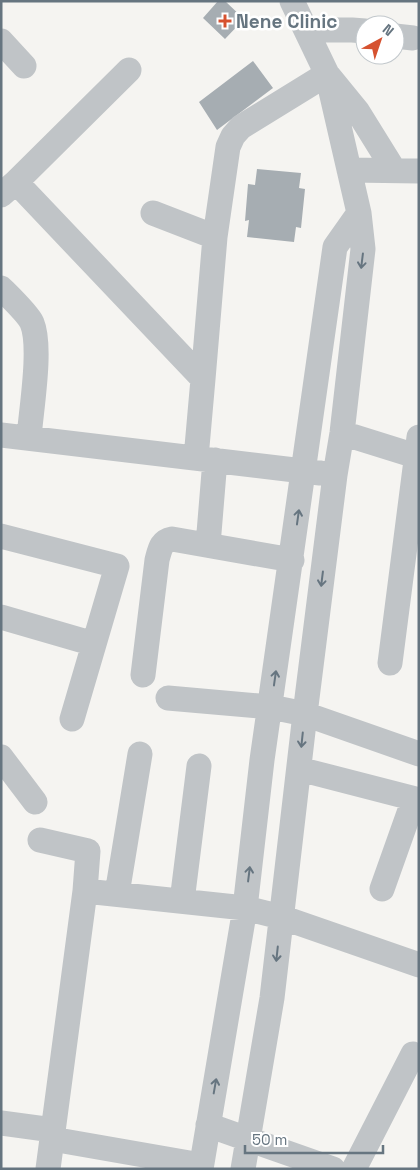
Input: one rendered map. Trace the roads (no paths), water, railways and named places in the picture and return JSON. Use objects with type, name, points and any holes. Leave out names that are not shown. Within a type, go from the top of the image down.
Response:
[{"type":"street","points":[[243,1169],[272,998],[363,249],[359,213],[327,74],[292,1]]},
{"type":"street","points":[[306,30],[355,30]]},
{"type":"street","points":[[1,41],[24,66]]},
{"type":"street","points":[[129,70],[9,188],[203,379]]},
{"type":"street","points":[[327,74],[407,171]]},
{"type":"street","points":[[208,545],[203,379],[215,237],[228,146],[233,136],[241,127],[327,74]]},
{"type":"street","points":[[349,170],[407,171]]},
{"type":"street","points":[[153,213],[215,237]]},
{"type":"street","points":[[1,1123],[201,1167],[245,908],[262,760],[305,472],[335,247],[359,213]]},
{"type":"street","points":[[1,288],[32,321],[35,336],[36,352],[29,438]]},
{"type":"street","points":[[342,433],[418,450],[390,663]]},
{"type":"street","points":[[1,435],[335,475]]},
{"type":"street","points":[[1,536],[118,566],[72,719]]},
{"type":"street","points":[[143,675],[157,560],[160,546],[165,540],[172,539],[292,560]]},
{"type":"street","points":[[1,617],[94,644]]},
{"type":"street","points":[[168,698],[271,707],[305,714],[419,754]]},
{"type":"street","points":[[117,894],[140,754]]},
{"type":"street","points":[[1,757],[35,802]]},
{"type":"street","points":[[182,901],[199,766]]},
{"type":"street","points":[[299,769],[417,799],[382,889]]},
{"type":"street","points":[[40,840],[88,851],[85,892],[48,1169]]},
{"type":"street","points":[[85,892],[245,908],[281,917],[419,965]]},
{"type":"street","points":[[354,1169],[413,1054]]},
{"type":"street","points":[[208,1125],[333,1169]]},
{"type":"place","name":"Nene Clinic","points":[[225,21]]}]
